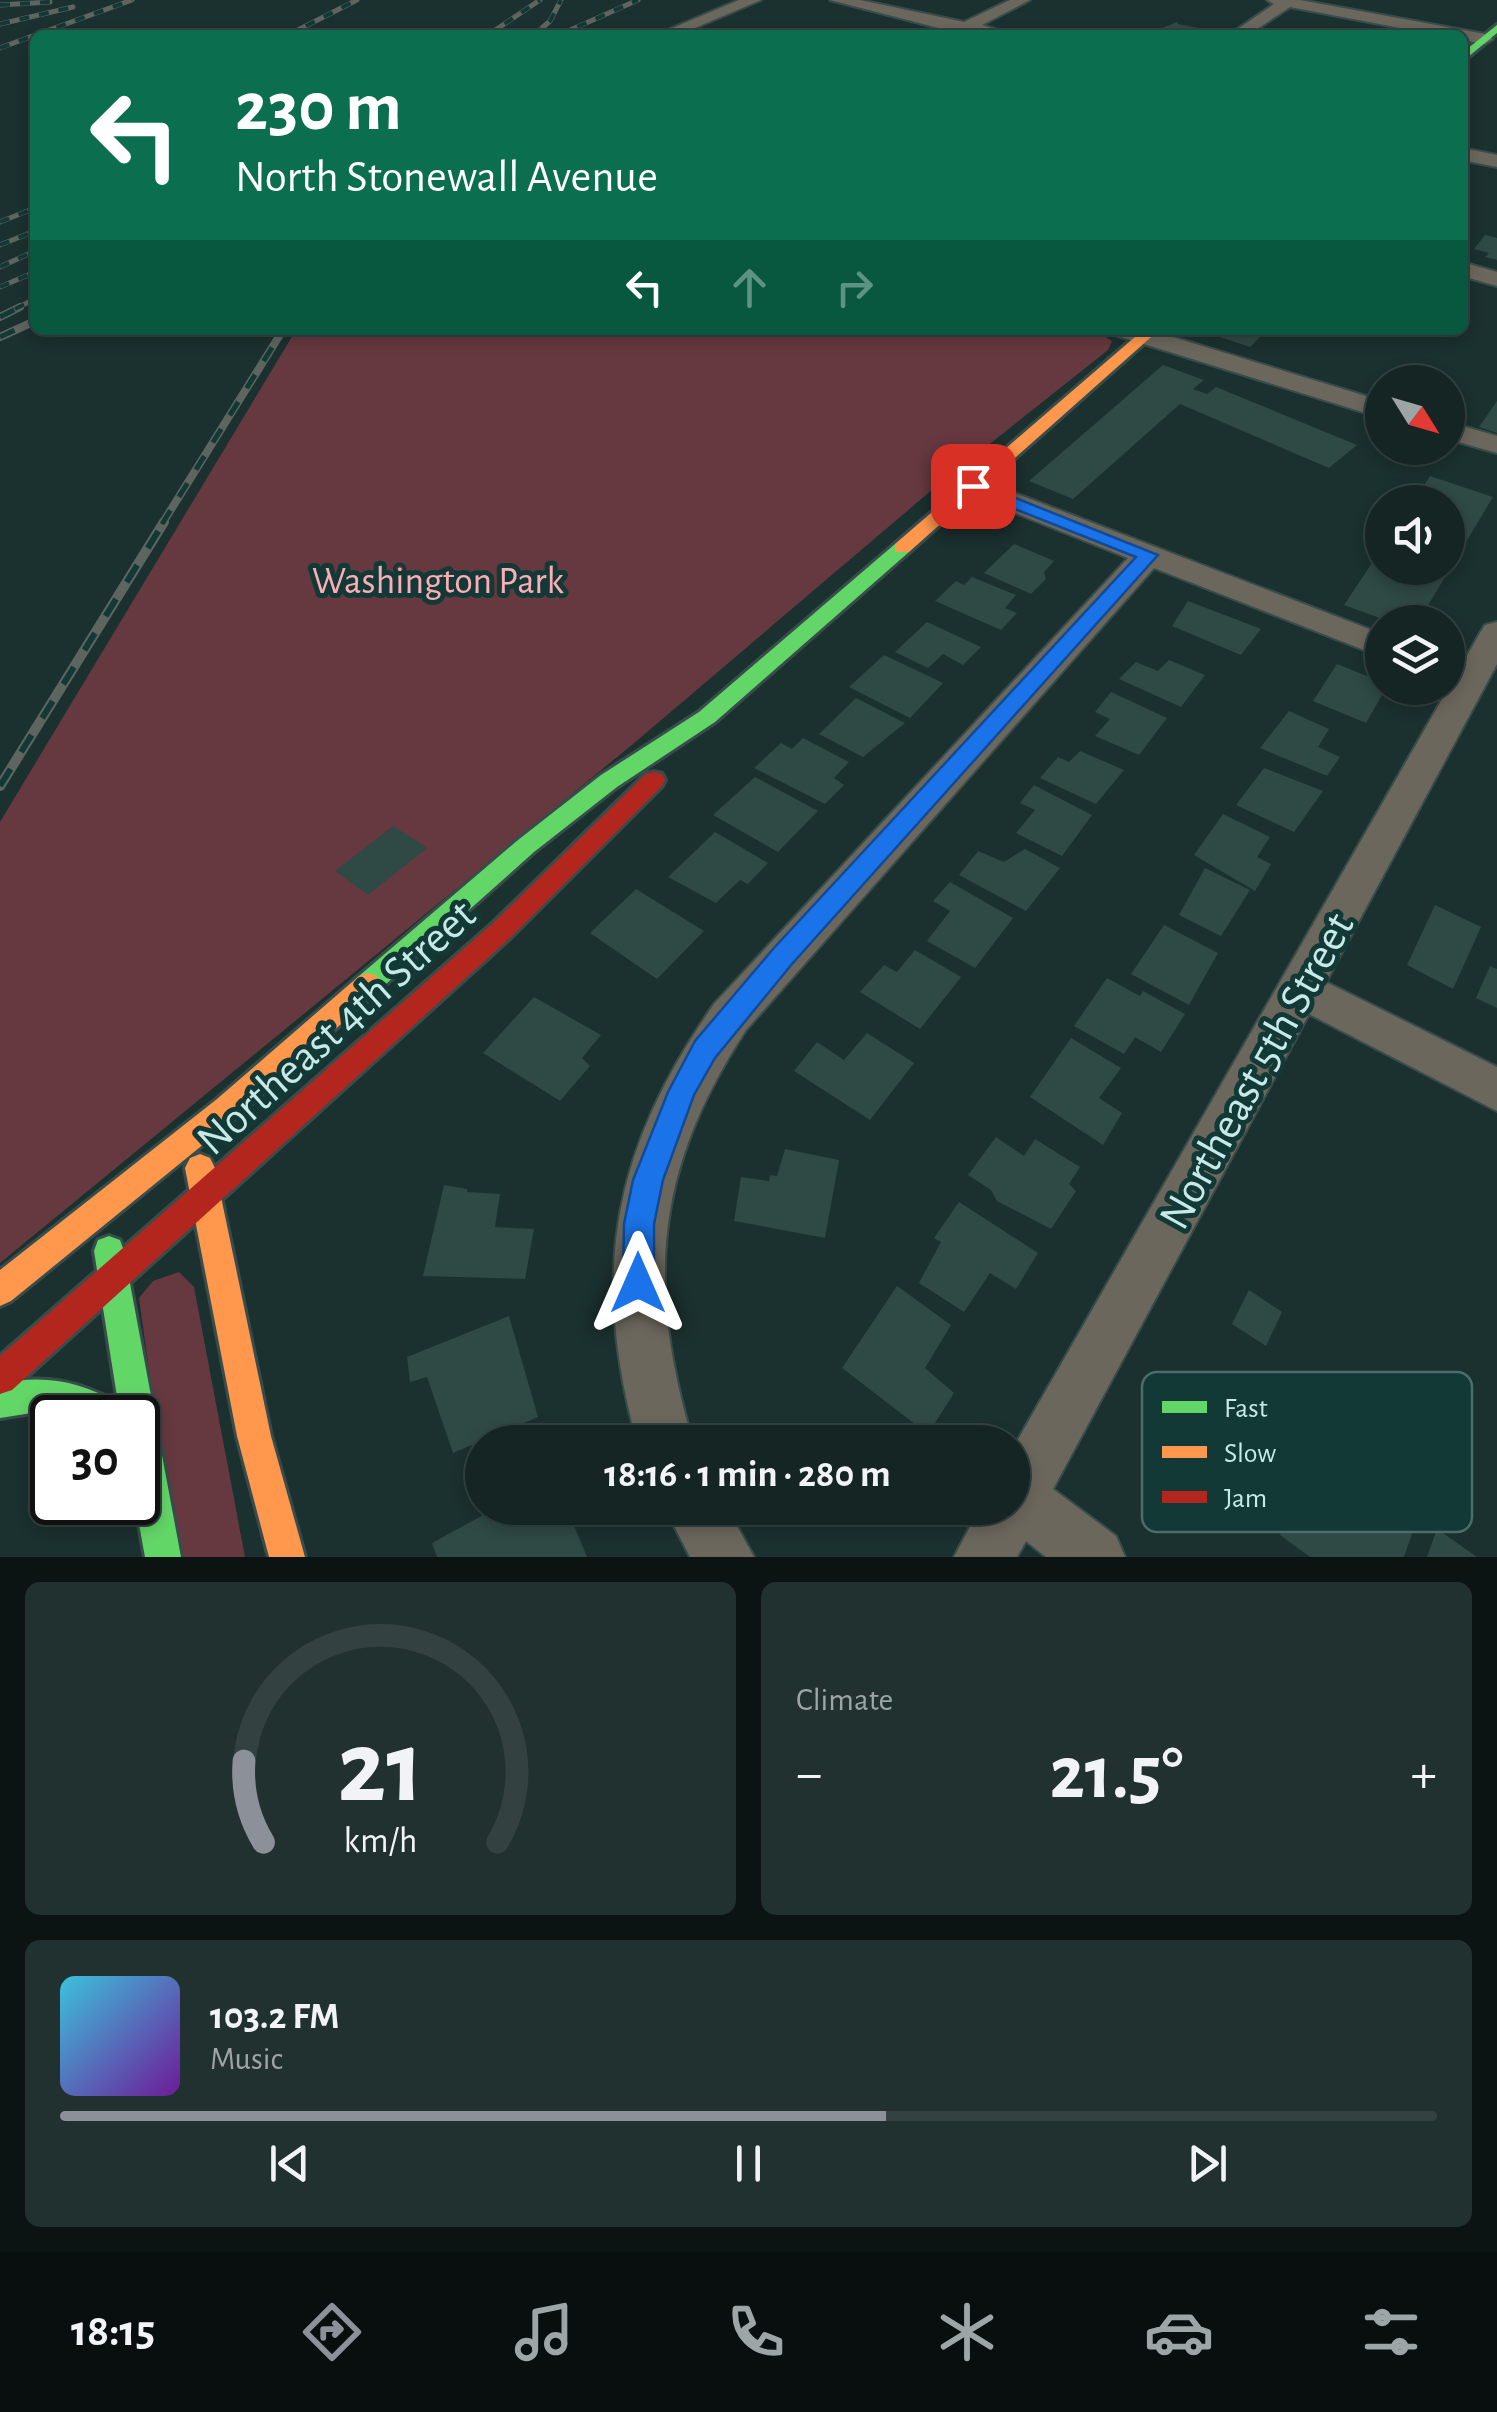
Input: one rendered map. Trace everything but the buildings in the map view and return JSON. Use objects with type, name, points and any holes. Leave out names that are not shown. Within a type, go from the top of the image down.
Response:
[{"type":"main road","points":[[1468,54],[1492,35]]},
{"type":"main road","name":"Northeast 4th Street","points":[[0,1290],[192,1135],[514,856],[610,781],[706,718],[973,486],[1137,335]]},
{"type":"main road","name":"Northeast 4th Street","points":[[0,1378],[502,930],[640,797],[706,718]]},
{"type":"main road","points":[[192,1135],[254,1436],[287,1557]]},
{"type":"main road","points":[[102,1204],[133,1395]]},
{"type":"main road","points":[[0,1401],[37,1390],[71,1395]]},
{"type":"main road","points":[[156,1525],[163,1557]]},
{"type":"street","points":[[677,30],[753,0]]},
{"type":"street","points":[[838,0],[981,30]]},
{"type":"street","points":[[961,30],[1022,0]]},
{"type":"street","points":[[1244,30],[1284,1],[1461,30]]},
{"type":"street","points":[[1468,155],[1497,161]]},
{"type":"street","points":[[1468,271],[1497,279]]},
{"type":"street","points":[[1149,335],[1365,405]]},
{"type":"street","points":[[1465,435],[1497,445]]},
{"type":"street","points":[[973,486],[1365,639]]},
{"type":"street","points":[[659,1425],[643,1345],[637,1259],[648,1180],[682,1092],[705,1050],[743,1002],[1148,555]]},
{"type":"street","name":"Northeast 5th Street","points":[[1030,1475],[1497,634]]},
{"type":"street","points":[[1300,989],[1497,1090]]},
{"type":"street","points":[[1030,1515],[1094,1557]]},
{"type":"street","points":[[704,1525],[724,1557]]},
{"type":"street","name":"Northeast 5th Street","points":[[984,1557],[1002,1525]]},
{"type":"green space","name":"Washington Park","points":[[293,335],[1102,335],[1112,341],[1108,350],[933,489],[633,744],[0,1263],[0,822]]},
{"type":"green space","points":[[179,1272],[194,1287],[245,1557],[175,1557],[160,1449],[160,1395],[152,1395],[139,1298],[153,1281]]},
{"type":"railway","points":[[50,30],[132,0]]},
{"type":"railway","points":[[298,30],[357,0]]},
{"type":"railway","points":[[495,30],[540,0]]},
{"type":"railway","points":[[540,30],[550,21],[561,0]]},
{"type":"railway","points":[[570,30],[638,0]]},
{"type":"railway","points":[[0,5],[50,2]]},
{"type":"railway","points":[[0,24],[73,7]]},
{"type":"railway","points":[[0,48],[30,37]]},
{"type":"railway","points":[[0,222],[30,210]]},
{"type":"railway","points":[[0,245],[30,233]]},
{"type":"railway","points":[[0,267],[30,253]]},
{"type":"railway","points":[[0,287],[30,274]]},
{"type":"railway","points":[[15,309],[30,302]]},
{"type":"railway","points":[[0,317],[20,307]]},
{"type":"railway","points":[[0,337],[30,323]]},
{"type":"railway","points":[[162,524],[280,335]]},
{"type":"railway","points":[[0,786],[164,522]]},
{"type":"traffic: fast","points":[[1468,54],[1497,28]]},
{"type":"traffic: fast","points":[[368,984],[526,846],[609,781],[707,717],[902,548]]},
{"type":"traffic: fast","points":[[109,1251],[133,1395]]},
{"type":"traffic: fast","points":[[0,1401],[30,1395]]},
{"type":"traffic: fast","points":[[157,1525],[163,1557]]},
{"type":"traffic: slow","points":[[902,548],[1146,335]]},
{"type":"traffic: slow","points":[[0,1290],[227,1108],[368,984]]},
{"type":"traffic: slow","points":[[200,1168],[254,1436],[287,1557]]},
{"type":"traffic: jam","points":[[0,1378],[502,930],[654,780]]},
{"type":"route","points":[[638,1283],[639,1224],[648,1180],[663,1135],[705,1050],[782,957],[1148,555],[973,486]]}]
